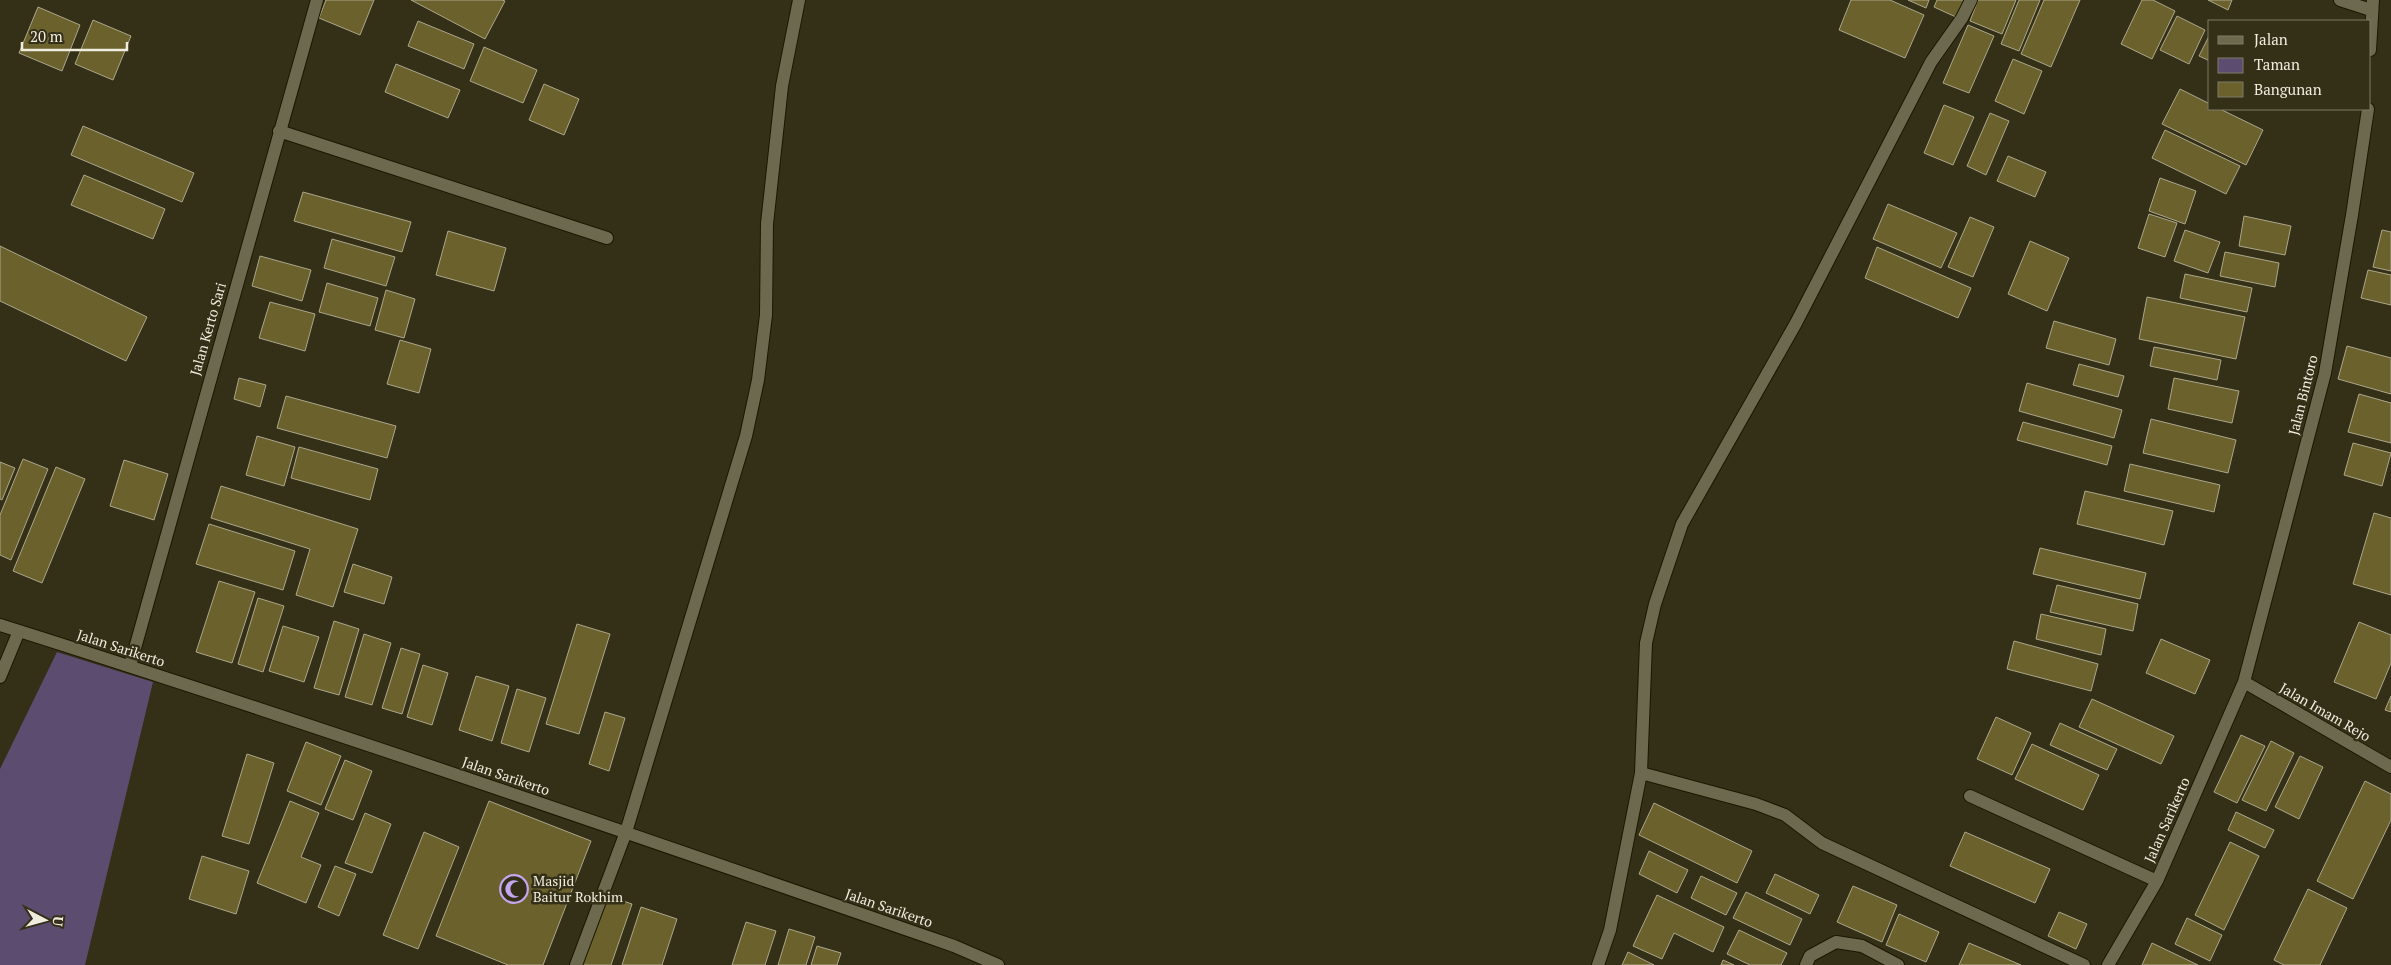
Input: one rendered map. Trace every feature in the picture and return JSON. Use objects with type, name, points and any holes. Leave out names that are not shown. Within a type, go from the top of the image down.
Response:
[{"type":"street","name":"Jalan Kerto Sari","points":[[130,666],[317,0]]},
{"type":"street","points":[[576,965],[626,832],[746,436],[758,380],[766,315],[768,224],[782,86],[799,0]]},
{"type":"street","points":[[1598,965],[1610,930],[1641,773],[1646,643],[1655,604],[1682,524],[1796,324],[1931,62],[1962,18],[1971,0]]},
{"type":"street","points":[[2340,0],[2372,5],[2371,28]]},
{"type":"street","name":"Jalan Bintoro","points":[[2244,682],[2325,373],[2368,110]]},
{"type":"street","points":[[279,131],[607,238]]},
{"type":"street","name":"Jalan Sarikerto","points":[[0,626],[130,666],[626,832],[954,946],[998,965]]},
{"type":"street","points":[[0,677],[19,632]]},
{"type":"street","name":"Jalan Sarikerto","points":[[2108,965],[2157,881],[2244,682]]},
{"type":"street","name":"Jalan Imam Rejo","points":[[2244,682],[2391,767]]},
{"type":"street","points":[[1641,773],[1756,804],[1785,815],[1822,843],[2084,965]]},
{"type":"street","points":[[1970,796],[2157,881]]},
{"type":"street","points":[[1806,965],[1810,956],[1836,942],[1862,946],[1898,965]]},
{"type":"green space","points":[[57,652],[153,682],[85,965],[0,965],[0,769]]},
{"type":"building","points":[[326,0],[374,0],[360,35],[319,18]]},
{"type":"building","points":[[411,0],[502,0],[505,1],[485,39]]},
{"type":"building","points":[[1851,0],[1890,0],[1924,15],[1905,58],[1839,30]]},
{"type":"building","points":[[1908,0],[1929,0],[1926,8]]},
{"type":"building","points":[[1937,0],[1965,0],[1958,18],[1934,7]]},
{"type":"building","points":[[1978,0],[2016,0],[2002,34],[1970,21]]},
{"type":"building","points":[[2019,0],[2040,0],[2019,51],[2001,44]]},
{"type":"building","points":[[2044,0],[2080,0],[2051,67],[2021,54]]},
{"type":"building","points":[[2142,0],[2153,0],[2175,11],[2152,59],[2121,44]]},
{"type":"building","points":[[2208,0],[2232,0],[2228,10]]},
{"type":"building","points":[[38,7],[80,25],[62,71],[19,53]]},
{"type":"building","points":[[2177,16],[2205,30],[2189,64],[2160,50]]},
{"type":"building","points":[[93,20],[131,36],[113,80],[75,64]]},
{"type":"building","points":[[418,21],[474,44],[464,69],[408,46]]},
{"type":"building","points":[[1968,25],[1994,36],[1969,93],[1943,83]]},
{"type":"building","points":[[2208,38],[2208,60],[2199,56]]},
{"type":"building","points":[[484,47],[537,70],[523,103],[470,81]]},
{"type":"building","points":[[2013,59],[2042,71],[2024,114],[1995,101]]},
{"type":"building","points":[[396,64],[460,90],[448,118],[385,92]]},
{"type":"building","points":[[544,84],[579,99],[564,135],[529,120]]},
{"type":"building","points":[[2180,89],[2208,103],[2208,110],[2222,110],[2263,130],[2246,165],[2162,124]]},
{"type":"building","points":[[1944,105],[1974,117],[1953,165],[1924,153]]},
{"type":"building","points":[[1990,113],[2009,121],[1986,175],[1967,166]]},
{"type":"building","points":[[83,126],[194,173],[182,202],[71,155]]},
{"type":"building","points":[[2165,130],[2240,166],[2226,194],[2152,158]]},
{"type":"building","points":[[2008,156],[2046,172],[2035,197],[1997,181]]},
{"type":"building","points":[[84,175],[165,209],[153,239],[71,205]]},
{"type":"building","points":[[2160,178],[2196,191],[2185,224],[2149,211]]},
{"type":"building","points":[[303,192],[411,222],[402,252],[294,221]]},
{"type":"building","points":[[1888,204],[1957,233],[1941,268],[1873,239]]},
{"type":"building","points":[[2149,214],[2177,223],[2165,257],[2138,248]]},
{"type":"building","points":[[2244,216],[2291,226],[2285,255],[2239,246]]},
{"type":"building","points":[[1970,217],[1994,227],[1973,277],[1948,267]]},
{"type":"building","points":[[2185,230],[2220,242],[2208,273],[2174,261]]},
{"type":"building","points":[[2382,230],[2391,232],[2391,271],[2373,267]]},
{"type":"building","points":[[448,231],[506,248],[494,291],[436,275]]},
{"type":"building","points":[[332,239],[395,257],[386,286],[324,268]]},
{"type":"building","points":[[2030,241],[2069,258],[2047,311],[2008,294]]},
{"type":"building","points":[[0,246],[147,317],[126,361],[0,301]]},
{"type":"building","points":[[1877,247],[1971,288],[1958,318],[1865,278]]},
{"type":"building","points":[[2225,252],[2279,263],[2275,287],[2220,276]]},
{"type":"building","points":[[260,256],[311,270],[302,301],[252,286]]},
{"type":"building","points":[[2368,270],[2391,275],[2391,305],[2361,298]]},
{"type":"building","points":[[2185,274],[2252,288],[2247,312],[2180,298]]},
{"type":"building","points":[[327,283],[378,298],[370,326],[319,312]]},
{"type":"building","points":[[386,290],[415,299],[404,338],[375,330]]},
{"type":"building","points":[[2147,297],[2245,317],[2236,359],[2139,339]]},
{"type":"building","points":[[270,302],[315,314],[305,351],[259,338]]},
{"type":"building","points":[[2054,321],[2116,339],[2109,365],[2046,348]]},
{"type":"building","points":[[400,340],[431,349],[419,393],[387,384]]},
{"type":"building","points":[[2347,346],[2391,358],[2391,394],[2338,379]]},
{"type":"building","points":[[2154,347],[2221,360],[2217,380],[2150,366]]},
{"type":"building","points":[[2079,364],[2124,376],[2118,397],[2073,385]]},
{"type":"building","points":[[239,378],[266,385],[260,407],[234,399]]},
{"type":"building","points":[[2174,378],[2239,391],[2232,423],[2168,409]]},
{"type":"building","points":[[2027,383],[2122,410],[2114,438],[2019,411]]},
{"type":"building","points":[[2359,394],[2391,403],[2391,443],[2348,432]]},
{"type":"building","points":[[286,396],[396,426],[387,458],[277,428]]},
{"type":"building","points":[[2151,419],[2236,440],[2228,473],[2143,453]]},
{"type":"building","points":[[2023,422],[2112,446],[2107,465],[2017,440]]},
{"type":"building","points":[[257,436],[295,447],[284,486],[246,475]]},
{"type":"building","points":[[2353,443],[2391,453],[2382,486],[2344,475]]},
{"type":"building","points":[[299,447],[378,469],[370,500],[291,478]]},
{"type":"building","points":[[23,459],[48,469],[11,560],[0,555],[0,515]]},
{"type":"building","points":[[124,460],[168,474],[154,520],[110,506]]},
{"type":"building","points":[[0,462],[15,468],[2,500],[0,499]]},
{"type":"building","points":[[2130,464],[2220,485],[2214,512],[2124,491]]},
{"type":"building","points":[[56,467],[85,479],[42,583],[13,571]]},
{"type":"building","points":[[221,486],[358,529],[333,607],[296,595],[310,549],[211,518]]},
{"type":"building","points":[[2085,491],[2173,511],[2164,545],[2077,524]]},
{"type":"building","points":[[2374,513],[2391,518],[2391,595],[2353,584]]},
{"type":"building","points":[[209,524],[295,551],[283,590],[196,564]]},
{"type":"building","points":[[2040,548],[2146,573],[2140,599],[2033,574]]},
{"type":"building","points":[[353,564],[392,577],[384,604],[344,592]]},
{"type":"building","points":[[219,581],[255,592],[232,663],[196,652]]},
{"type":"building","points":[[2057,585],[2138,604],[2133,631],[2050,612]]},
{"type":"building","points":[[258,598],[284,606],[263,672],[238,664]]},
{"type":"building","points":[[2041,614],[2106,629],[2101,655],[2036,639]]},
{"type":"building","points":[[334,621],[359,629],[339,695],[314,688]]},
{"type":"building","points":[[2359,622],[2391,635],[2391,663],[2376,699],[2334,682]]},
{"type":"building","points":[[577,624],[610,634],[579,734],[546,724]]},
{"type":"building","points":[[283,626],[319,637],[304,682],[269,671]]},
{"type":"building","points":[[364,634],[391,643],[372,705],[345,697]]},
{"type":"building","points":[[2161,639],[2210,660],[2195,694],[2146,673]]},
{"type":"building","points":[[2014,641],[2098,664],[2091,691],[2007,669]]},
{"type":"building","points":[[401,648],[420,654],[402,714],[382,708]]},
{"type":"building","points":[[423,665],[448,673],[432,725],[407,717]]},
{"type":"building","points":[[476,676],[509,686],[492,741],[459,730]]},
{"type":"building","points":[[517,689],[546,698],[529,752],[501,743]]},
{"type":"building","points":[[2391,696],[2391,712],[2385,710]]},
{"type":"building","points":[[2092,699],[2174,736],[2161,764],[2079,727]]},
{"type":"building","points":[[605,712],[625,718],[609,771],[589,764]]},
{"type":"building","points":[[1996,717],[2031,733],[2012,775],[1977,759]]},
{"type":"building","points":[[2060,723],[2117,749],[2107,770],[2050,745]]},
{"type":"building","points":[[2241,735],[2265,746],[2237,803],[2214,792]]},
{"type":"building","points":[[2271,741],[2294,753],[2266,811],[2242,800]]},
{"type":"building","points":[[306,742],[341,756],[321,805],[287,791]]},
{"type":"building","points":[[2032,744],[2099,775],[2083,810],[2015,779]]},
{"type":"building","points":[[247,754],[274,763],[249,844],[222,836]]},
{"type":"building","points":[[2300,756],[2323,767],[2299,819],[2275,807]]},
{"type":"building","points":[[345,760],[372,771],[353,820],[325,809]]},
{"type":"building","points":[[2365,781],[2391,794],[2391,820],[2353,899],[2317,881]]},
{"type":"building","points":[[290,801],[319,813],[301,857],[321,865],[306,903],[257,883]]},
{"type":"building","name":"Masjid Baitur Rokhim","points":[[489,801],[591,841],[543,965],[508,965],[436,936]]},
{"type":"building","points":[[1654,803],[1752,851],[1737,883],[1639,835]]},
{"type":"building","points":[[2236,812],[2274,830],[2265,848],[2228,830]]},
{"type":"building","points":[[365,813],[391,824],[372,873],[345,863]]},
{"type":"building","points":[[424,832],[459,847],[418,949],[383,935]]},
{"type":"building","points":[[1965,832],[2050,869],[2035,903],[1950,866]]},
{"type":"building","points":[[2230,842],[2259,856],[2224,930],[2195,915]]},
{"type":"building","points":[[1649,851],[1688,870],[1677,893],[1639,874]]},
{"type":"building","points":[[202,856],[249,871],[236,914],[189,899]]},
{"type":"building","points":[[335,866],[356,874],[339,916],[318,907]]},
{"type":"building","points":[[1775,874],[1819,895],[1810,914],[1766,893]]},
{"type":"building","points":[[1701,876],[1737,893],[1726,915],[1691,898]]},
{"type":"building","points":[[1853,886],[1897,905],[1882,942],[1837,922]]},
{"type":"building","points":[[2308,889],[2347,908],[2320,965],[2284,965],[2274,960]]},
{"type":"building","points":[[1746,892],[1802,919],[1790,945],[1733,918]]},
{"type":"building","points":[[603,894],[632,904],[611,965],[579,965]]},
{"type":"building","points":[[1657,895],[1724,927],[1713,952],[1674,933],[1662,959],[1633,946]]},
{"type":"building","points":[[641,907],[677,919],[662,965],[622,965]]},
{"type":"building","points":[[2059,912],[2087,924],[2076,949],[2048,936]]},
{"type":"building","points":[[1899,914],[1939,932],[1926,962],[1886,945]]},
{"type":"building","points":[[2187,918],[2222,935],[2210,961],[2175,944]]},
{"type":"building","points":[[746,922],[776,931],[765,965],[732,965]]},
{"type":"building","points":[[789,929],[815,937],[806,965],[778,965]]},
{"type":"building","points":[[1739,930],[1787,953],[1781,965],[1750,965],[1727,954]]},
{"type":"building","points":[[1969,943],[2021,965],[1959,965]]},
{"type":"building","points":[[2152,943],[2198,965],[2142,965]]},
{"type":"building","points":[[817,946],[841,953],[837,965],[811,965]]},
{"type":"building","points":[[1628,952],[1654,965],[1622,965]]},
{"type":"building","points":[[1723,960],[1734,965],[1721,965]]},
{"type":"place","name":"Masjid Baitur Rokhim","points":[[514,889]]}]
